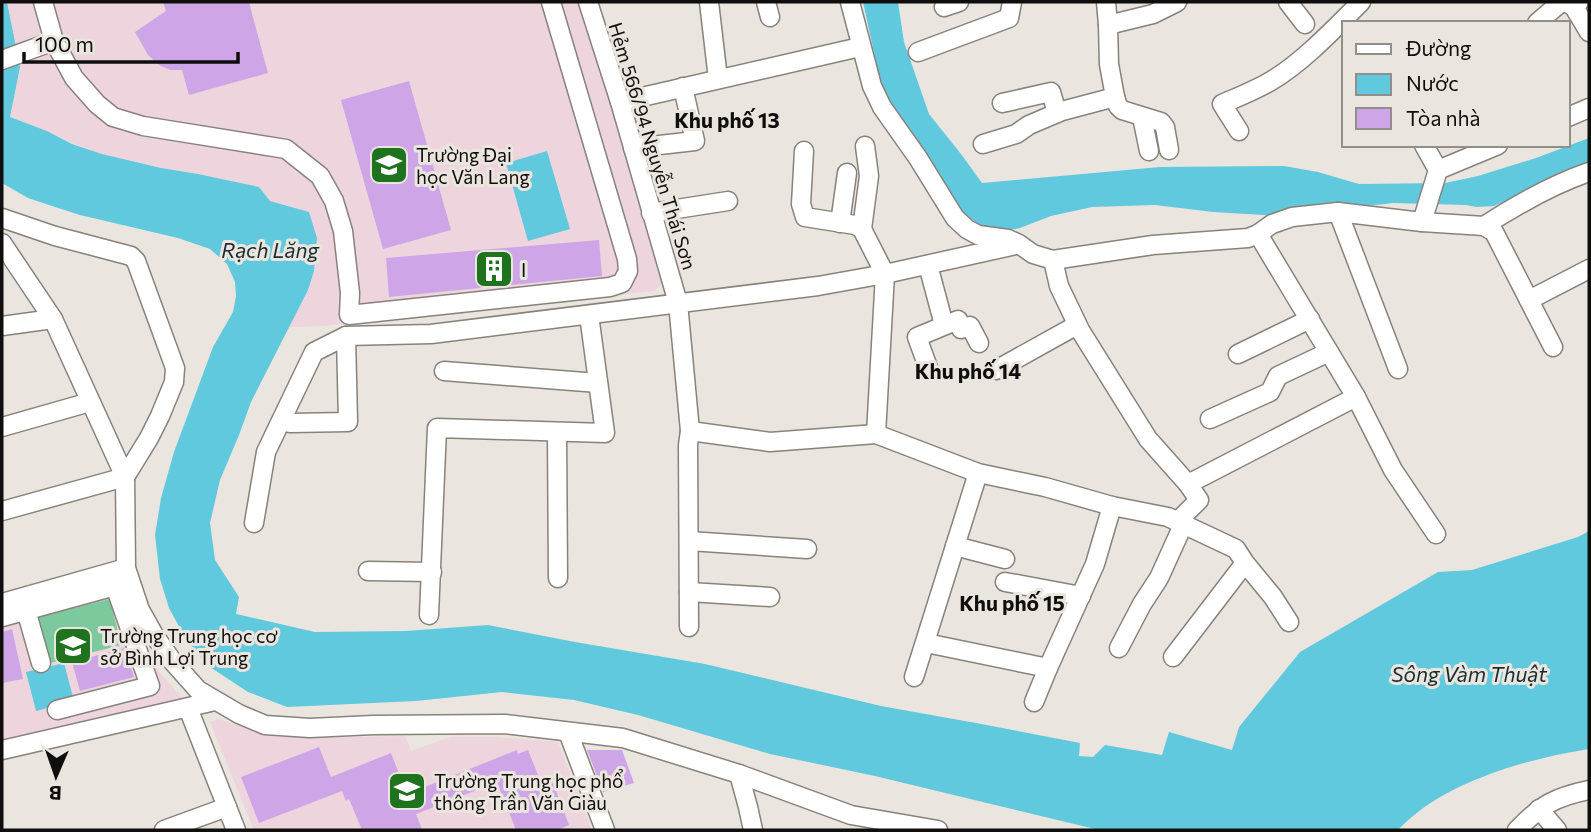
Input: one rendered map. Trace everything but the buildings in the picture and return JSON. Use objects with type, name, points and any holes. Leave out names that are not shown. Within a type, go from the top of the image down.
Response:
[{"type":"street","points":[[43,2],[54,41],[74,78],[97,104],[113,117],[144,126],[286,149],[320,176],[334,201],[343,230],[350,293],[349,315],[610,287],[622,283],[628,271],[627,259],[551,2]]},
{"type":"street","name":"Hẻm 566/94 Nguyễn Thái Sơn","points":[[588,2],[678,303],[690,431],[689,627]]},
{"type":"street","points":[[709,2],[718,79]]},
{"type":"street","points":[[850,2],[860,47],[872,86],[882,107],[955,218],[967,229],[978,234],[1008,239],[1032,254],[1053,260],[1153,245],[1231,241],[1248,238],[1272,224],[1292,218],[1338,212],[1484,226],[1494,232],[1553,347]]},
{"type":"street","points":[[918,52],[1009,18],[1012,2]]},
{"type":"street","points":[[1106,2],[1109,64],[1115,97],[1122,110],[1161,122],[1166,127],[1169,149]]},
{"type":"street","points":[[1108,25],[1153,14],[1177,2]]},
{"type":"street","points":[[1288,2],[1305,24]]},
{"type":"street","points":[[1347,21],[1361,2]]},
{"type":"street","points":[[1540,21],[1559,4],[1577,4],[1589,32]]},
{"type":"street","points":[[1239,131],[1222,104],[1271,82],[1341,30]]},
{"type":"street","points":[[2,60],[54,41]]},
{"type":"street","points":[[620,102],[860,47]]},
{"type":"street","points":[[633,148],[695,141],[683,87]]},
{"type":"street","points":[[1002,103],[1051,92],[1057,113]]},
{"type":"street","points":[[983,144],[1016,134],[1057,113],[1115,97]]},
{"type":"street","points":[[1570,116],[1589,108]]},
{"type":"street","points":[[1142,117],[1149,151]]},
{"type":"street","points":[[862,229],[869,176],[865,146]]},
{"type":"street","points":[[1422,222],[1438,170],[1425,147]]},
{"type":"street","points":[[1438,170],[1493,147]]},
{"type":"street","points":[[804,151],[801,204],[805,217],[855,225],[862,229],[886,274],[876,434]]},
{"type":"street","points":[[1484,226],[1516,205],[1589,172]]},
{"type":"street","points":[[840,223],[847,173]]},
{"type":"street","points":[[651,212],[728,201]]},
{"type":"street","points":[[1338,212],[1398,369]]},
{"type":"street","points":[[2,218],[55,236],[134,257],[176,374],[155,427],[125,477],[2,511]]},
{"type":"street","points":[[1258,234],[1356,397],[1393,470],[1436,534]]},
{"type":"street","points":[[2,243],[53,319],[125,477],[126,568],[140,610],[173,662],[198,690],[215,701],[265,725],[288,728],[505,724],[623,738],[739,774],[850,814],[938,830]]},
{"type":"street","points":[[254,523],[266,452],[314,352],[346,336],[432,334],[818,286],[886,274],[1019,244]]},
{"type":"street","points":[[1053,260],[1059,286],[1077,325],[1148,439],[1199,500],[1180,523],[1158,578],[1119,648]]},
{"type":"street","points":[[928,265],[944,325]]},
{"type":"street","points":[[1529,300],[1589,269]]},
{"type":"street","points":[[429,615],[437,428],[605,433],[589,315]]},
{"type":"street","points":[[2,326],[53,319]]},
{"type":"street","points":[[1238,354],[1310,319]]},
{"type":"street","points":[[929,370],[917,337],[958,320],[961,329],[970,326],[979,343]]},
{"type":"street","points":[[996,370],[1077,325]]},
{"type":"street","points":[[290,423],[348,422],[346,336]]},
{"type":"street","points":[[1210,419],[1270,392],[1278,376],[1329,352]]},
{"type":"street","points":[[444,371],[598,383]]},
{"type":"street","points":[[1188,484],[1356,397]]},
{"type":"street","points":[[2,427],[90,402]]},
{"type":"street","points":[[690,431],[770,442],[876,434],[978,473],[1168,517],[1236,549],[1289,622]]},
{"type":"street","points":[[557,432],[558,579]]},
{"type":"street","points":[[914,677],[978,473]]},
{"type":"street","points":[[1034,702],[1095,564],[1112,506]]},
{"type":"street","points":[[689,541],[807,548]]},
{"type":"street","points":[[955,546],[1005,559]]},
{"type":"street","points":[[1172,657],[1245,563]]},
{"type":"street","points":[[2,603],[126,568]]},
{"type":"street","points":[[368,571],[432,572]]},
{"type":"street","points":[[1005,582],[1081,596]]},
{"type":"street","points":[[2,617],[115,586],[150,686],[57,710]]},
{"type":"street","points":[[689,592],[770,597]]},
{"type":"street","points":[[26,610],[41,663]]},
{"type":"street","points":[[926,643],[1048,668]]},
{"type":"street","points":[[2,750],[215,701]]},
{"type":"street","points":[[188,708],[236,830]]},
{"type":"street","points":[[568,732],[605,830]]},
{"type":"street","points":[[739,774],[753,830]]},
{"type":"street","points":[[1517,830],[1538,809],[1568,794],[1589,790]]},
{"type":"street","points":[[164,830],[227,807]]},
{"type":"street","points":[[1538,809],[1557,830]]},
{"type":"shaded area","name":"Trường Đại học Văn Lang","points":[[7,2],[583,2],[665,280],[654,291],[323,326],[289,327],[308,290],[314,271],[309,212],[270,201],[258,187],[102,154],[10,117],[20,67]]},
{"type":"shaded area","name":"Trường Trung học cơ sở Bình Lợi Trung","points":[[119,578],[133,625],[155,667],[183,699],[2,740],[2,611]]},
{"type":"shaded area","name":"Trường Trung học phổ thông Trần Văn Giàu","points":[[218,719],[267,734],[315,738],[405,736],[411,751],[451,737],[496,737],[558,742],[592,830],[254,830],[210,722]]},
{"type":"green space","points":[[110,599],[121,645],[50,663],[38,617]]},
{"type":"water","name":"Rạch Lăng","points":[[2,2],[7,2],[20,67],[10,117],[102,154],[259,187],[270,201],[309,212],[317,238],[314,271],[308,290],[251,402],[220,480],[210,523],[215,560],[239,597],[236,614],[315,632],[406,631],[488,625],[705,664],[881,706],[1080,743],[1079,756],[1093,757],[1105,745],[1162,755],[1169,732],[1232,750],[1239,727],[1300,652],[1438,572],[1472,570],[1578,537],[1589,531],[1589,749],[1539,759],[1487,775],[1438,798],[1398,830],[1099,830],[875,776],[770,754],[638,715],[574,700],[502,692],[416,701],[287,707],[248,692],[210,667],[187,641],[169,608],[160,579],[155,535],[161,498],[174,452],[213,347],[233,312],[235,282],[227,264],[210,249],[178,238],[80,215],[28,198],[2,183]]},
{"type":"water","points":[[863,2],[898,2],[904,42],[929,114],[982,183],[1160,167],[1284,166],[1318,172],[1359,184],[1445,183],[1536,158],[1589,138],[1589,164],[1494,206],[1393,203],[1280,216],[1155,205],[1092,207],[1051,216],[1020,228],[994,230],[978,224],[955,206],[928,167],[882,89]]},
{"type":"water","points":[[547,151],[570,229],[528,241],[506,163]]},
{"type":"water","points":[[64,663],[74,701],[36,711],[26,672]]},
{"type":"place","name":"Trường Đại học Văn Lang","points":[[389,165]]},
{"type":"place","name":"I","points":[[494,269]]},
{"type":"place","name":"Trường Trung học cơ sở Bình Lợi Trung","points":[[73,646]]},
{"type":"place","name":"Trường Trung học phổ thông Trần Văn Giàu","points":[[407,791]]},
{"type":"district","name":"Khu phố 13","points":[[727,119]]},
{"type":"district","name":"Khu phố 14","points":[[968,370]]},
{"type":"district","name":"Khu phố 15","points":[[1012,602]]},
{"type":"water label","name":"Sông Vàm Thuật","points":[[1469,673]]}]
